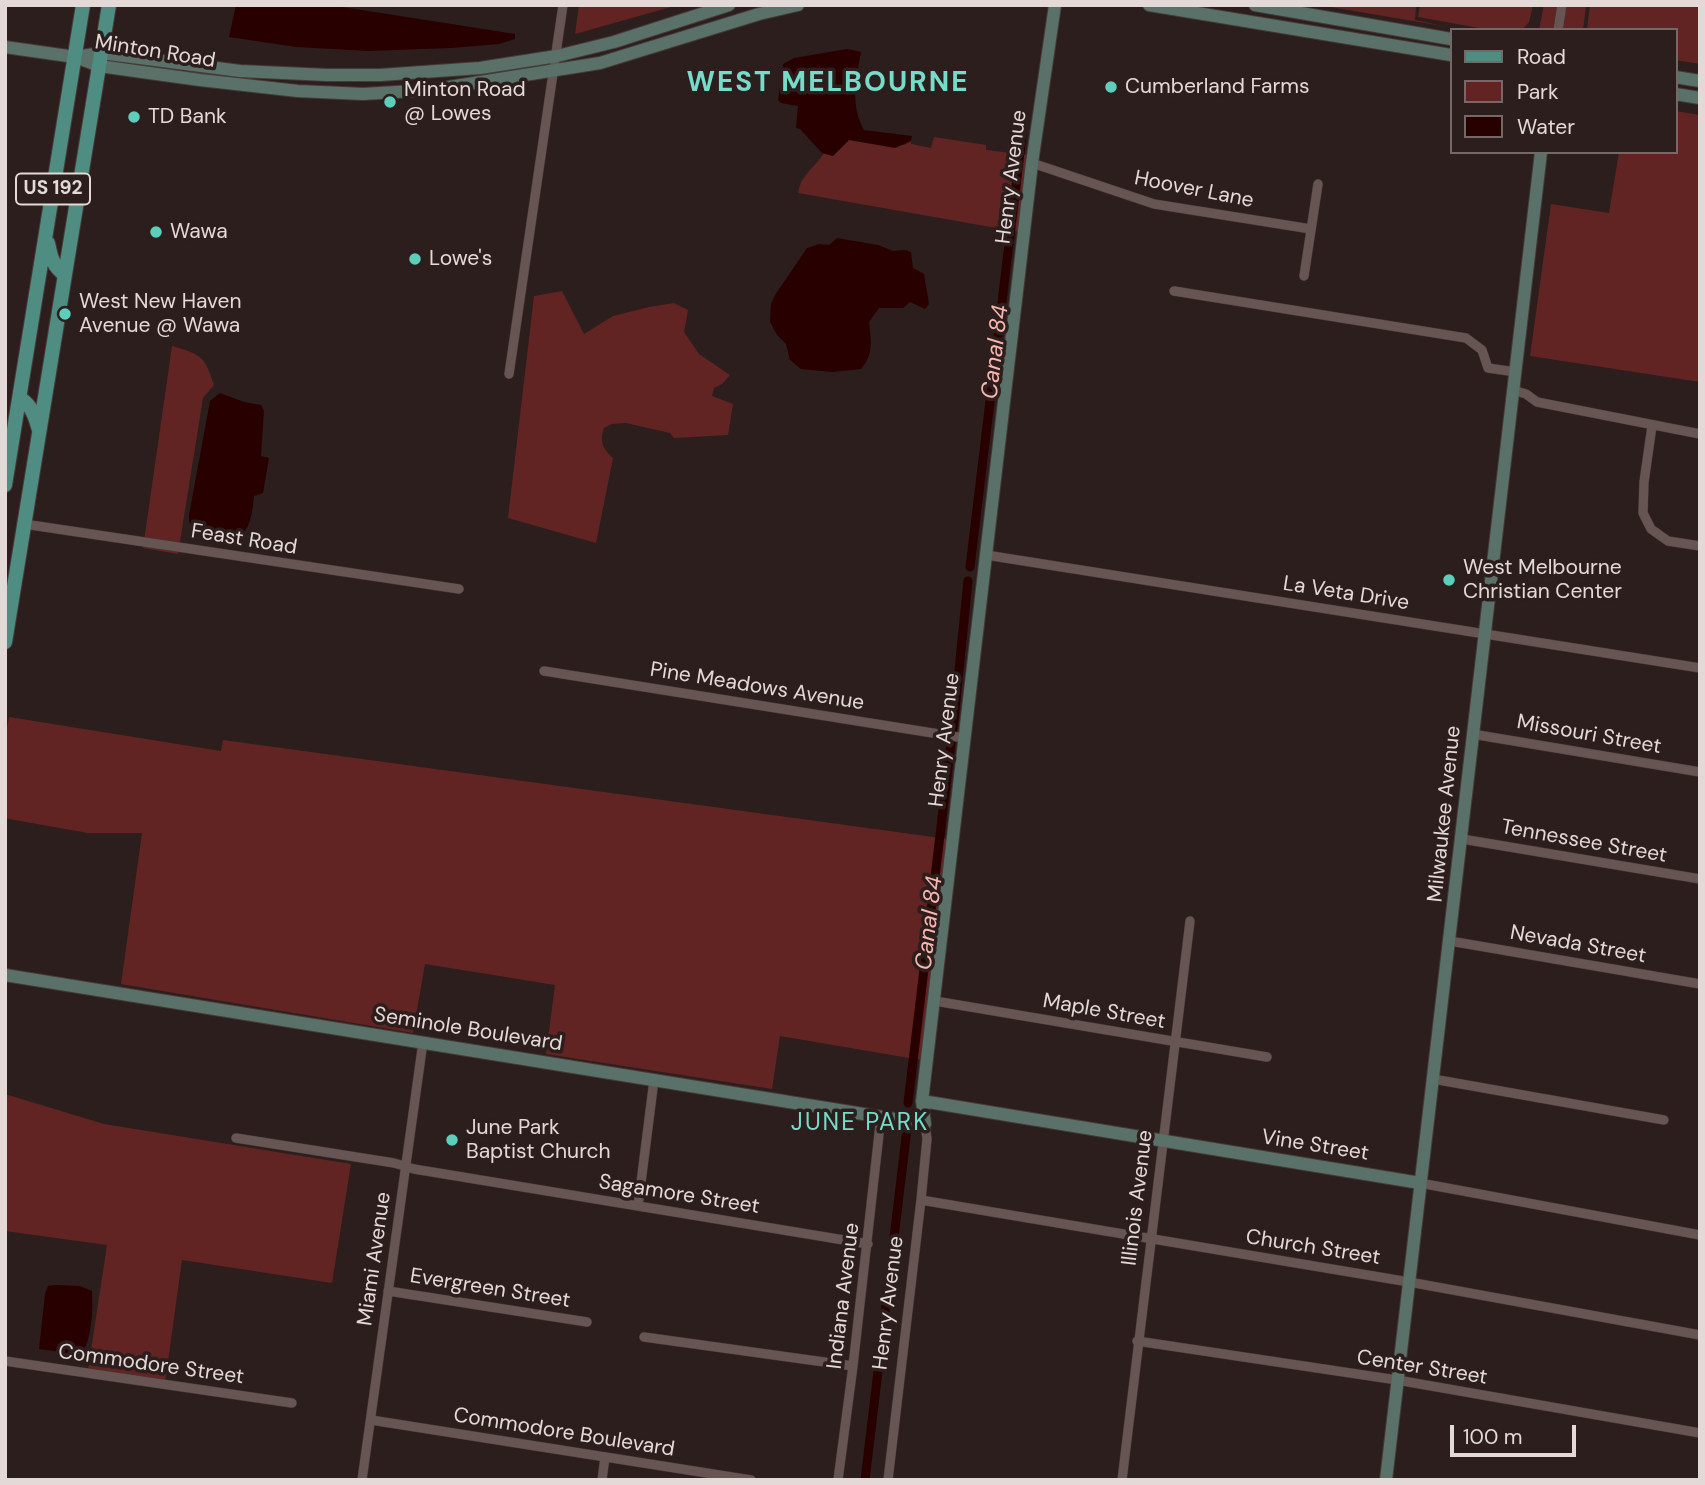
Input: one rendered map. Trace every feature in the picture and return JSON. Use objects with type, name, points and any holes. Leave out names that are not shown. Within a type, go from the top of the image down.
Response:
[{"type":"main road","name":"US 192","points":[[5,485],[83,5]]},
{"type":"main road","name":"US 192","points":[[5,642],[10,578],[24,524],[109,5]]},
{"type":"main road","points":[[46,235],[52,261],[65,275]]},
{"type":"main road","points":[[40,272],[53,284],[59,311]]},
{"type":"main road","points":[[25,365],[32,382],[46,391]]},
{"type":"main road","points":[[20,398],[33,411],[40,431]]},
{"type":"main road","points":[[5,608],[8,624]]},
{"type":"street","points":[[509,374],[563,5]]},
{"type":"street","name":"Minton Road","points":[[5,47],[75,57],[240,71],[380,75],[480,68],[557,56],[626,38],[729,5]]},
{"type":"street","name":"Minton Road","points":[[100,59],[286,89],[363,94],[430,90],[600,63],[781,7],[798,5]]},
{"type":"street","name":"Henry Avenue","points":[[888,1480],[927,1139],[922,1101],[1032,163],[1055,5]]},
{"type":"street","points":[[1149,5],[1450,55]]},
{"type":"street","points":[[1255,5],[1450,39]]},
{"type":"street","points":[[1558,28],[1562,5]]},
{"type":"street","points":[[1677,77],[1700,81]]},
{"type":"street","points":[[1677,94],[1700,98]]},
{"type":"street","name":"Milwaukee Avenue","points":[[1386,1480],[1542,154]]},
{"type":"street","name":"Hoover Lane","points":[[1032,163],[1154,204],[1311,229]]},
{"type":"street","points":[[1304,276],[1318,184]]},
{"type":"street","points":[[1174,291],[1466,338],[1482,350],[1488,368],[1516,372]]},
{"type":"street","points":[[1513,390],[1526,394],[1537,402],[1700,434]]},
{"type":"street","points":[[1652,426],[1644,482],[1643,513],[1651,529],[1668,541],[1700,546]]},
{"type":"street","name":"Feast Road","points":[[24,524],[459,589]]},
{"type":"street","name":"La Veta Drive","points":[[986,555],[1700,668]]},
{"type":"street","name":"Pine Meadows Avenue","points":[[544,671],[964,738]]},
{"type":"street","name":"Missouri Street","points":[[1472,734],[1700,772]]},
{"type":"street","name":"Tennessee Street","points":[[1462,839],[1700,879]]},
{"type":"street","name":"Illinois Avenue","points":[[1122,1480],[1190,921]]},
{"type":"street","name":"Nevada Street","points":[[1450,941],[1700,984]]},
{"type":"street","name":"Seminole Boulevard","points":[[5,975],[925,1124]]},
{"type":"street","name":"Maple Street","points":[[935,1001],[1267,1057]]},
{"type":"street","name":"Miami Avenue","points":[[362,1480],[423,1042]]},
{"type":"street","points":[[1433,1079],[1664,1120]]},
{"type":"street","points":[[638,1206],[654,1080]]},
{"type":"street","name":"Vine Street","points":[[922,1101],[1420,1183],[1700,1235]]},
{"type":"street","name":"Indiana Avenue","points":[[838,1480],[868,1244],[881,1116]]},
{"type":"street","name":"Sagamore Street","points":[[236,1138],[868,1244]]},
{"type":"street","name":"Church Street","points":[[921,1200],[1409,1282],[1700,1335]]},
{"type":"street","name":"Evergreen Street","points":[[388,1291],[587,1322]]},
{"type":"street","points":[[644,1337],[853,1366]]},
{"type":"street","name":"Center Street","points":[[1137,1341],[1397,1380],[1700,1433]]},
{"type":"street","name":"Commodore Street","points":[[5,1361],[292,1403]]},
{"type":"street","name":"Commodore Boulevard","points":[[371,1420],[751,1480]]},
{"type":"street","points":[[602,1480],[605,1457]]},
{"type":"green space","points":[[579,5],[678,5],[575,34]]},
{"type":"green space","points":[[1319,5],[1416,5],[1415,20],[1448,27]]},
{"type":"green space","points":[[1420,5],[1533,5],[1529,22],[1524,28],[1479,28],[1418,17]]},
{"type":"green space","points":[[1544,5],[1586,5],[1583,28],[1539,28]]},
{"type":"green space","points":[[1590,5],[1700,5],[1700,64],[1677,60],[1677,28],[1587,28]]},
{"type":"green space","points":[[1677,111],[1700,115],[1700,382],[1530,356],[1551,204],[1609,213],[1619,154],[1677,154]]},
{"type":"green space","points":[[934,137],[986,145],[986,150],[1029,155],[1019,232],[798,193],[805,176],[824,153],[833,156],[849,140],[904,145],[911,141],[911,144],[931,148]]},
{"type":"green space","points":[[562,291],[584,334],[613,316],[649,307],[674,303],[688,310],[684,332],[699,354],[730,375],[714,388],[712,396],[733,404],[728,435],[674,438],[670,433],[626,423],[612,424],[604,428],[603,445],[613,458],[596,543],[508,518],[534,296]]},
{"type":"green space","points":[[172,346],[196,354],[204,362],[214,385],[203,398],[178,554],[143,548]]},
{"type":"green space","points":[[9,717],[221,751],[223,740],[948,839],[921,1060],[780,1036],[772,1089],[546,1054],[555,985],[425,964],[413,1033],[121,984],[142,833],[88,833],[5,817],[5,739]]},
{"type":"green space","points":[[5,1094],[104,1124],[351,1164],[332,1283],[182,1260],[165,1383],[88,1370],[107,1245],[5,1231]]},
{"type":"water","points":[[236,5],[330,5],[515,34],[515,39],[499,44],[451,48],[368,51],[296,47],[229,37]]},
{"type":"water","points":[[847,49],[861,52],[856,101],[864,130],[912,136],[911,141],[895,148],[849,140],[833,156],[822,153],[796,128],[798,106],[778,100],[783,64],[794,58]]},
{"type":"water","points":[[837,238],[878,245],[893,251],[911,252],[913,268],[924,274],[929,304],[925,309],[910,302],[903,308],[879,308],[869,322],[870,353],[861,369],[832,372],[801,369],[790,360],[786,344],[770,322],[771,304],[807,248],[819,244],[829,245]]},
{"type":"water","points":[[220,393],[261,405],[264,411],[261,456],[269,458],[263,493],[254,496],[245,531],[232,538],[196,532],[189,522],[210,401]]},
{"type":"water","points":[[48,1286],[80,1286],[92,1291],[90,1333],[81,1355],[39,1349],[45,1294]]},
{"type":"waterway","name":"Canal 84","points":[[970,567],[1022,136]]},
{"type":"waterway","name":"Canal 84","points":[[953,729],[968,581]]},
{"type":"waterway","name":"Canal 84","points":[[908,1103],[951,743]]},
{"type":"waterway","name":"Canal 84","points":[[865,1480],[907,1129]]},
{"type":"place","name":"Cumberland Farms","points":[[1111,87]]},
{"type":"place","name":"Minton Road @ Lowes","points":[[390,102]]},
{"type":"place","name":"TD Bank","points":[[134,117]]},
{"type":"place","name":"Wawa","points":[[156,232]]},
{"type":"place","name":"Lowe's","points":[[415,259]]},
{"type":"place","name":"West New Haven Avenue @ Wawa","points":[[65,314]]},
{"type":"place","name":"West Melbourne Christian Center","points":[[1449,580]]},
{"type":"place","name":"June Park Baptist Church","points":[[452,1140]]},
{"type":"district","name":"WEST MELBOURNE","points":[[828,84]]},
{"type":"district","name":"JUNE PARK","points":[[860,1124]]}]
